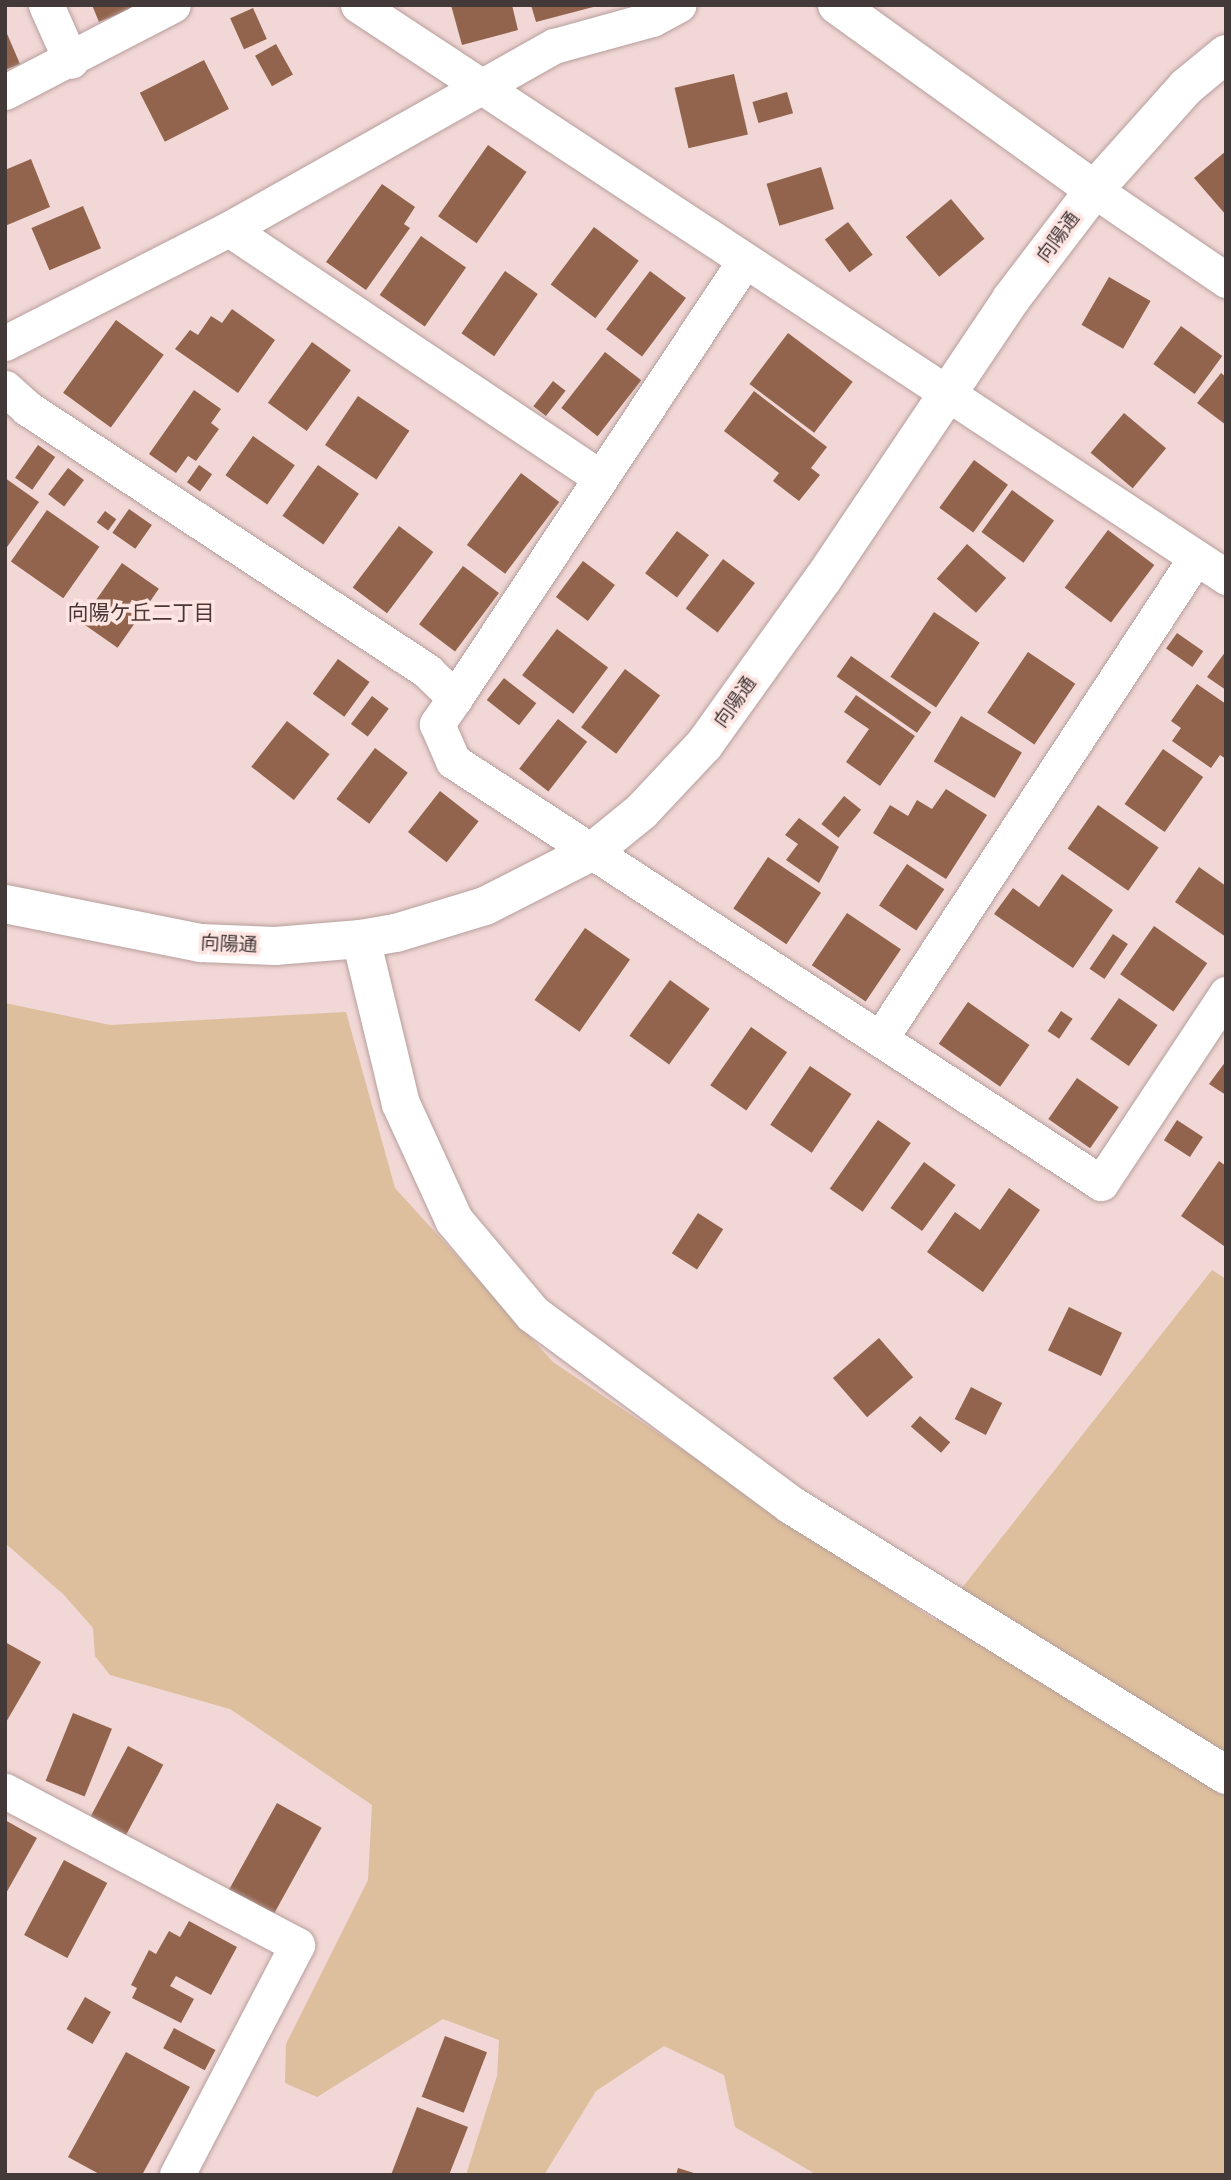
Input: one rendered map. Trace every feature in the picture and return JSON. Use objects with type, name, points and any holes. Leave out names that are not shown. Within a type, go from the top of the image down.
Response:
[{"type":"street","points":[[46,5],[71,61]]},
{"type":"street","points":[[5,92],[71,61],[173,5]]},
{"type":"street","points":[[358,5],[485,85],[947,395],[1226,577]]},
{"type":"street","points":[[5,343],[229,229],[554,46],[652,19],[678,5]]},
{"type":"street","points":[[837,5],[1094,190],[1226,280]]},
{"type":"street","name":"向陽通","points":[[5,904],[201,943],[275,946],[361,939],[408,930],[485,906],[593,851],[642,811],[704,745],[1011,299],[1094,190],[1186,87],[1226,54]]},
{"type":"street","points":[[229,229],[600,477]]},
{"type":"street","points":[[745,260],[437,724],[453,761],[1101,1183],[1226,994]]},
{"type":"street","points":[[5,388],[27,408],[426,671],[455,698]]},
{"type":"street","points":[[880,1039],[1196,557]]},
{"type":"street","points":[[361,939],[401,1104],[454,1220],[533,1314],[792,1505],[1226,1775]]},
{"type":"street","points":[[5,1791],[297,1945],[177,2175]]},
{"type":"shaded area","points":[[5,1003],[110,1025],[346,1012],[395,1188],[553,1362],[936,1621],[1212,1270],[1226,1279],[1226,2175],[817,2175],[735,2127],[724,2075],[664,2046],[596,2091],[544,2175],[466,2175],[497,2076],[499,2040],[443,2019],[317,2097],[285,2083],[286,2044],[368,1880],[372,1805],[230,1709],[110,1675],[95,1656],[93,1628],[64,1595],[5,1543]]},
{"type":"building","points":[[92,5],[140,5],[99,22]]},
{"type":"building","points":[[451,5],[512,5],[518,30],[462,45]]},
{"type":"building","points":[[531,5],[597,5],[597,6],[536,22]]},
{"type":"building","points":[[253,8],[267,39],[244,49],[230,18]]},
{"type":"building","points":[[5,29],[20,64],[5,70]]},
{"type":"building","points":[[276,44],[293,75],[272,86],[255,56]]},
{"type":"building","points":[[204,60],[229,109],[165,142],[140,93]]},
{"type":"building","points":[[734,74],[748,134],[689,148],[675,88]]},
{"type":"building","points":[[787,92],[793,113],[758,123],[752,102]]},
{"type":"building","points":[[488,145],[527,172],[477,243],[438,216]]},
{"type":"building","points":[[1226,151],[1226,215],[1194,178]]},
{"type":"building","points":[[31,159],[50,207],[5,226],[5,170]]},
{"type":"building","points":[[821,167],[834,209],[779,226],[766,184]]},
{"type":"building","points":[[382,184],[415,207],[404,224],[410,228],[366,290],[326,262]]},
{"type":"building","points":[[951,199],[984,239],[939,277],[906,237]]},
{"type":"building","points":[[83,206],[101,248],[49,270],[31,228]]},
{"type":"building","points":[[848,222],[873,255],[850,272],[825,239]]},
{"type":"building","points":[[594,227],[639,261],[595,318],[551,285]]},
{"type":"building","points":[[421,236],[466,268],[425,327],[380,295]]},
{"type":"building","points":[[505,271],[538,294],[494,356],[461,333]]},
{"type":"building","points":[[650,271],[686,298],[642,356],[606,329]]},
{"type":"building","points":[[1109,277],[1151,301],[1123,349],[1082,325]]},
{"type":"building","points":[[232,309],[275,340],[238,393],[175,349],[190,330],[198,335],[211,316],[222,323]]},
{"type":"building","points":[[116,320],[164,355],[111,427],[63,393]]},
{"type":"building","points":[[1181,326],[1222,356],[1195,394],[1153,364]]},
{"type":"building","points":[[788,333],[853,382],[814,433],[749,384]]},
{"type":"building","points":[[312,342],[351,370],[307,431],[268,403]]},
{"type":"building","points":[[605,352],[641,380],[598,436],[561,408]]},
{"type":"building","points":[[1221,373],[1226,377],[1226,425],[1197,403]]},
{"type":"building","points":[[553,381],[566,391],[546,416],[533,406]]},
{"type":"building","points":[[194,390],[221,409],[211,423],[219,429],[196,461],[188,456],[176,473],[149,454]]},
{"type":"building","points":[[754,391],[827,447],[811,468],[820,475],[799,501],[773,481],[779,473],[724,431]]},
{"type":"building","points":[[358,396],[409,431],[376,480],[325,445]]},
{"type":"building","points":[[1124,413],[1166,448],[1133,488],[1091,453]]},
{"type":"building","points":[[253,436],[295,465],[267,505],[225,475]]},
{"type":"building","points":[[38,445],[55,457],[32,490],[15,478]]},
{"type":"building","points":[[974,460],[1008,485],[973,532],[939,508]]},
{"type":"building","points":[[199,465],[212,474],[200,491],[187,482]]},
{"type":"building","points":[[318,465],[359,494],[323,544],[282,516]]},
{"type":"building","points":[[68,468],[84,480],[64,506],[48,494]]},
{"type":"building","points":[[521,473],[559,502],[505,574],[467,545]]},
{"type":"building","points":[[5,478],[39,502],[7,547],[5,545]]},
{"type":"building","points":[[1012,490],[1054,521],[1024,563],[981,532]]},
{"type":"building","points":[[129,509],[152,525],[135,549],[112,533]]},
{"type":"building","points":[[47,510],[99,547],[63,598],[11,562]]},
{"type":"building","points":[[105,511],[116,519],[108,531],[97,522]]},
{"type":"building","points":[[399,526],[433,552],[387,613],[353,587]]},
{"type":"building","points":[[1108,530],[1154,565],[1111,622],[1065,588]]},
{"type":"building","points":[[677,531],[709,555],[677,597],[645,573]]},
{"type":"building","points":[[967,544],[1006,578],[976,613],[937,579]]},
{"type":"building","points":[[723,559],[755,583],[718,633],[686,609]]},
{"type":"building","points":[[583,561],[615,585],[588,621],[556,597]]},
{"type":"building","points":[[122,563],[159,589],[118,648],[81,622]]},
{"type":"building","points":[[463,566],[499,593],[455,651],[419,624]]},
{"type":"building","points":[[934,612],[980,643],[936,707],[890,677]]},
{"type":"building","points":[[557,629],[608,668],[573,714],[522,675]]},
{"type":"building","points":[[1177,633],[1203,651],[1192,667],[1166,649]]},
{"type":"building","points":[[1226,651],[1226,690],[1207,677]]},
{"type":"building","points":[[1028,652],[1075,684],[1034,744],[987,713]]},
{"type":"building","points":[[851,656],[931,712],[917,733],[837,676]]},
{"type":"building","points":[[338,659],[370,682],[344,717],[313,694]]},
{"type":"building","points":[[625,669],[660,695],[616,754],[581,727]]},
{"type":"building","points":[[504,678],[536,703],[519,725],[487,700]]},
{"type":"building","points":[[1197,684],[1226,704],[1226,759],[1220,755],[1211,768],[1172,741],[1181,728],[1171,721]]},
{"type":"building","points":[[856,695],[915,736],[880,786],[846,762],[869,729],[844,712]]},
{"type":"building","points":[[372,696],[389,709],[368,737],[351,724]]},
{"type":"building","points":[[961,716],[1022,753],[995,798],[934,761]]},
{"type":"building","points":[[558,719],[587,742],[548,791],[519,769]]},
{"type":"building","points":[[287,721],[330,754],[294,800],[251,767]]},
{"type":"building","points":[[375,748],[408,773],[369,824],[336,799]]},
{"type":"building","points":[[1163,749],[1203,777],[1165,832],[1125,804]]},
{"type":"building","points":[[946,789],[987,815],[946,879],[873,833],[890,805],[908,816],[917,800],[932,809]]},
{"type":"building","points":[[440,791],[479,821],[447,862],[408,832]]},
{"type":"building","points":[[844,796],[861,810],[838,838],[821,824]]},
{"type":"building","points":[[1098,805],[1159,847],[1128,891],[1068,848]]},
{"type":"building","points":[[799,818],[839,847],[819,883],[786,860],[798,844],[785,835]]},
{"type":"building","points":[[768,857],[821,893],[786,944],[733,908]]},
{"type":"building","points":[[907,864],[944,889],[916,931],[879,905]]},
{"type":"building","points":[[1199,867],[1226,886],[1226,937],[1175,902]]},
{"type":"building","points":[[1062,874],[1113,910],[1073,968],[994,914],[1013,888],[1039,907]]},
{"type":"building","points":[[847,913],[901,949],[866,1002],[812,965]]},
{"type":"building","points":[[1154,926],[1207,963],[1173,1012],[1120,974]]},
{"type":"building","points":[[585,928],[630,960],[580,1032],[535,1000]]},
{"type":"building","points":[[1113,934],[1128,944],[1104,979],[1090,969]]},
{"type":"building","points":[[670,980],[710,1009],[669,1065],[629,1036]]},
{"type":"building","points":[[1119,998],[1158,1025],[1129,1066],[1090,1039]]},
{"type":"building","points":[[968,1002],[1029,1045],[1000,1087],[939,1044]]},
{"type":"building","points":[[1061,1011],[1073,1019],[1059,1039],[1048,1031]]},
{"type":"building","points":[[751,1027],[787,1052],[746,1110],[710,1085]]},
{"type":"building","points":[[1226,1061],[1226,1095],[1209,1084]]},
{"type":"building","points":[[810,1066],[851,1094],[812,1153],[770,1125]]},
{"type":"building","points":[[1077,1078],[1119,1107],[1090,1148],[1048,1119]]},
{"type":"building","points":[[878,1120],[911,1143],[863,1212],[830,1189]]},
{"type":"building","points":[[1177,1120],[1203,1137],[1190,1157],[1164,1140]]},
{"type":"building","points":[[1219,1161],[1226,1166],[1224,1246],[1181,1216]]},
{"type":"building","points":[[924,1162],[956,1185],[922,1231],[890,1208]]},
{"type":"building","points":[[1009,1188],[1040,1210],[983,1292],[927,1252],[955,1212],[980,1230]]},
{"type":"building","points":[[698,1213],[723,1229],[697,1270],[672,1253]]},
{"type":"building","points":[[1069,1307],[1122,1333],[1101,1376],[1048,1350]]},
{"type":"building","points":[[879,1338],[913,1377],[867,1417],[833,1378]]},
{"type":"building","points":[[971,1387],[1002,1403],[986,1435],[955,1419]]},
{"type":"building","points":[[920,1416],[950,1442],[941,1453],[911,1427]]},
{"type":"building","points":[[5,1642],[41,1662],[5,1724]]},
{"type":"building","points":[[73,1713],[112,1729],[85,1796],[46,1781]]},
{"type":"building","points":[[128,1746],[163,1765],[126,1835],[90,1817]]},
{"type":"building","points":[[277,1803],[322,1828],[273,1915],[229,1890]]},
{"type":"building","points":[[5,1820],[37,1838],[5,1895]]},
{"type":"building","points":[[64,1860],[107,1883],[67,1958],[24,1935]]},
{"type":"building","points":[[189,1921],[237,1947],[211,1995],[176,1976],[170,1986],[194,1999],[181,2023],[132,1998],[137,1988],[131,1985],[149,1950],[156,1954],[169,1931],[180,1937]]},
{"type":"building","points":[[85,1997],[111,2012],[92,2044],[66,2029]]},
{"type":"building","points":[[174,2028],[215,2050],[205,2070],[163,2048]]},
{"type":"building","points":[[445,2036],[487,2052],[464,2113],[422,2097]]},
{"type":"building","points":[[126,2052],[190,2087],[142,2175],[101,2175],[68,2157]]},
{"type":"building","points":[[417,2107],[468,2127],[449,2175],[391,2175]]},
{"type":"building","points":[[678,2168],[697,2174],[697,2175],[676,2175]]},
{"type":"district","name":"向陽ケ丘二丁目","points":[[141,613]]}]
